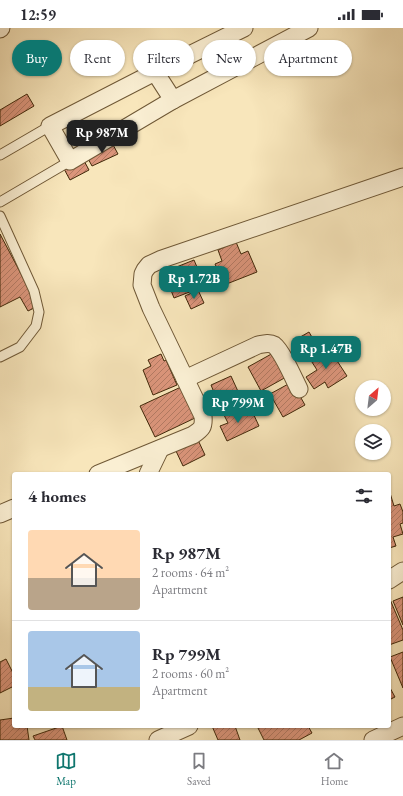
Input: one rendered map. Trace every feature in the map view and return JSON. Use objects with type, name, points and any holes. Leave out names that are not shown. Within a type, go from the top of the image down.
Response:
[{"type":"street","points":[[194,53],[244,28]]},
{"type":"street","points":[[147,76],[50,126],[70,161],[173,100],[309,28]]},
{"type":"street","points":[[158,76],[173,100]]},
{"type":"street","points":[[103,472],[193,435],[204,425],[203,416],[142,286],[143,274],[149,265],[162,259],[403,177]]},
{"type":"street","points":[[185,380],[258,345],[266,343],[274,346],[280,352],[300,389]]},
{"type":"street","points":[[149,472],[160,449]]},
{"type":"street","points":[[0,514],[12,509]]},
{"type":"street","points":[[391,579],[403,572]]},
{"type":"street","points":[[373,740],[403,726]]},
{"type":"street","points":[[158,740],[190,731]]},
{"type":"lane","points":[[0,155],[50,126]]},
{"type":"lane","points":[[0,202],[70,161]]},
{"type":"lane","points":[[0,216],[34,291],[40,312],[36,326],[20,347],[0,357]]},
{"type":"building","points":[[27,94],[34,106],[0,126],[0,110]]},
{"type":"building","points":[[111,141],[118,154],[92,166],[85,153]]},
{"type":"building","points":[[82,157],[89,170],[70,180],[63,167]]},
{"type":"building","points":[[0,234],[38,306],[28,311],[20,297],[0,307]]},
{"type":"building","points":[[236,242],[241,254],[248,251],[257,272],[224,285],[215,264],[222,261],[218,250]]},
{"type":"building","points":[[194,260],[205,286],[174,298],[164,272]]},
{"type":"building","points":[[198,290],[204,303],[191,309],[185,296]]},
{"type":"building","points":[[309,332],[316,344],[302,352],[295,340]]},
{"type":"building","points":[[328,347],[347,376],[328,388],[325,382],[314,389],[306,377],[317,370],[310,359]]},
{"type":"building","points":[[275,352],[288,376],[261,391],[248,367]]},
{"type":"building","points":[[161,354],[164,361],[166,360],[177,385],[153,395],[143,370],[151,366],[148,360]]},
{"type":"building","points":[[231,376],[241,398],[220,407],[211,385]]},
{"type":"building","points":[[292,382],[305,405],[283,417],[270,394]]},
{"type":"building","points":[[181,387],[195,418],[155,437],[140,406]]},
{"type":"building","points":[[240,408],[243,415],[252,411],[259,426],[227,441],[220,426],[228,423],[224,415]]},
{"type":"building","points":[[198,440],[205,455],[183,466],[176,451]]},
{"type":"building","points":[[391,496],[394,506],[400,504],[403,512],[403,523],[400,524],[403,534],[393,537],[396,546],[391,547]]},
{"type":"building","points":[[403,597],[403,625],[393,601]]},
{"type":"building","points":[[391,602],[403,630],[403,640],[391,644]]},
{"type":"building","points":[[403,652],[403,688],[391,659],[391,657]]},
{"type":"building","points":[[6,659],[12,671],[12,687],[0,693],[0,662]]},
{"type":"building","points":[[391,690],[395,697],[391,699]]},
{"type":"building","points":[[12,718],[12,728],[27,728],[29,740],[0,740],[0,720]]},
{"type":"building","points":[[56,728],[63,728],[67,740],[35,740],[33,736]]},
{"type":"building","points":[[213,728],[236,728],[240,740],[218,740]]},
{"type":"building","points":[[258,728],[309,728],[312,733],[299,740],[264,740]]}]
